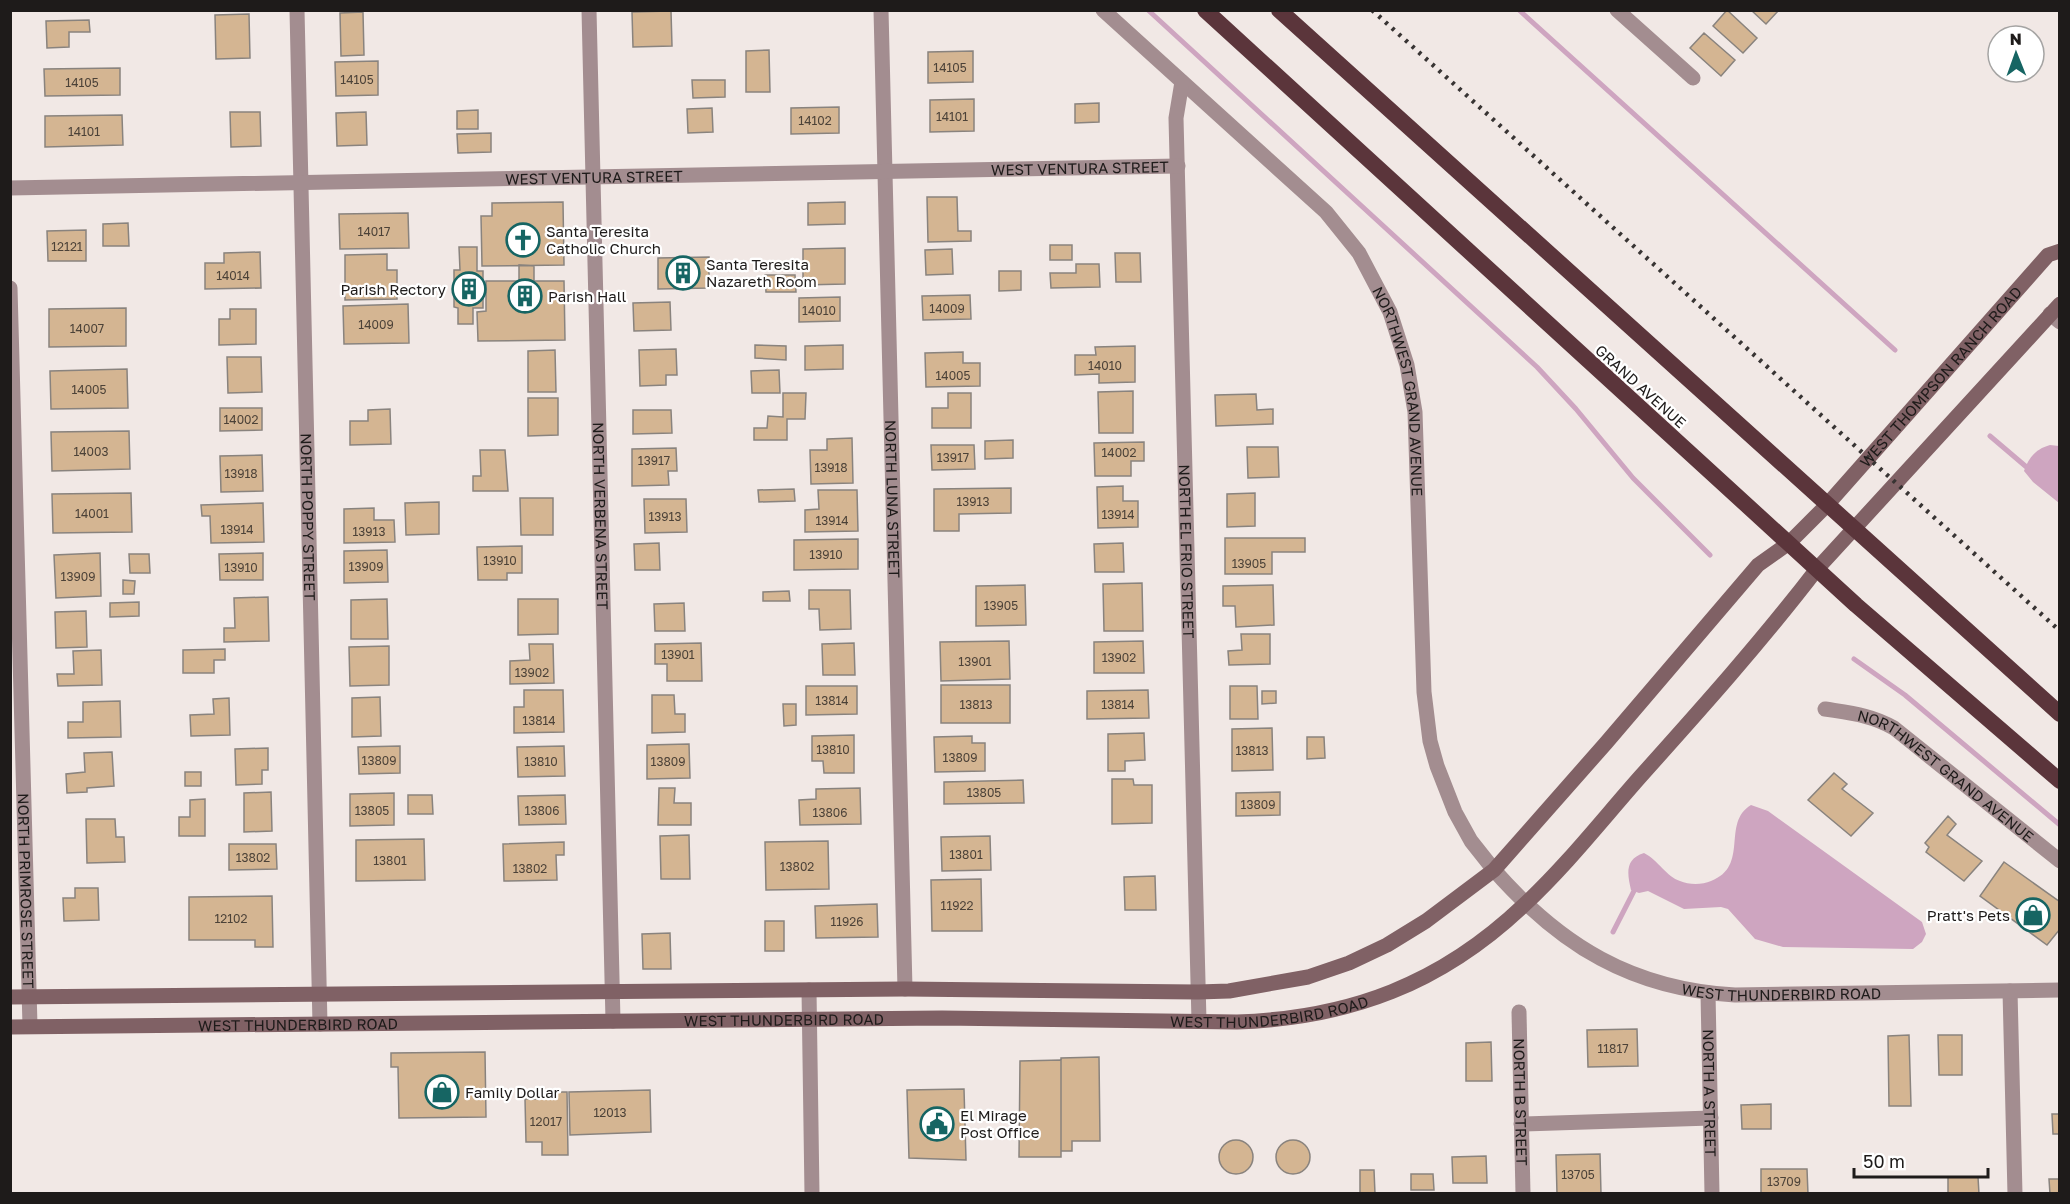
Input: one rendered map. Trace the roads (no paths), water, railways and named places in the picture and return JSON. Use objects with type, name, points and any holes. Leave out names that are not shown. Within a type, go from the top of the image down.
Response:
[{"type":"highway","name":"GRAND AVENUE","points":[[1205,10],[1557,335],[2030,758],[2060,781]]},
{"type":"highway","points":[[1279,10],[1826,506],[1854,528],[2060,714]]},
{"type":"main road","name":"WEST THOMPSON RANCH ROAD","points":[[1826,506],[2048,255],[2060,251]]},
{"type":"main road","points":[[1854,528],[2056,313]]},
{"type":"main road","name":"WEST THUNDERBIRD ROAD","points":[[10,997],[905,989],[1198,992],[1229,991],[1308,977],[1349,963],[1387,945],[1426,921],[1494,870],[1606,744],[1758,565],[1789,543],[1826,506]]},
{"type":"main road","name":"WEST THUNDERBIRD ROAD","points":[[10,1027],[810,1019],[1278,1020],[1350,1008],[1406,986],[1450,963],[1474,948],[1526,904],[1711,697],[1854,528]]},
{"type":"street","name":"NORTH POPPY STREET","points":[[297,10],[320,1024]]},
{"type":"street","name":"NORTH VERBENA STREET","points":[[589,10],[613,1021]]},
{"type":"street","name":"NORTH LUNA STREET","points":[[882,10],[905,989]]},
{"type":"street","name":"NORTHWEST GRAND AVENUE","points":[[1103,10],[1311,197],[1341,228],[1359,253],[1390,312],[1407,365],[1415,412],[1424,693],[1430,741],[1455,812],[1471,841],[1494,870]]},
{"type":"street","points":[[1617,10],[1693,78]]},
{"type":"street","name":"NORTH EL FRIO STREET","points":[[1182,82],[1176,105],[1199,1021]]},
{"type":"street","name":"WEST VENTURA STREET","points":[[10,188],[1178,166]]},
{"type":"street","name":"NORTH PRIMROSE STREET","points":[[10,288],[30,1026]]},
{"type":"street","name":"NORTHWEST GRAND AVENUE","points":[[1824,710],[1862,714],[1880,719],[2060,861]]},
{"type":"street","name":"WEST THUNDERBIRD ROAD","points":[[1494,870],[1556,932],[1600,960],[1657,982],[1708,993],[2060,990]]},
{"type":"street","points":[[810,990],[812,1194]]},
{"type":"street","points":[[2010,991],[2015,1194]]},
{"type":"street","name":"NORTH A STREET","points":[[1708,993],[1712,1194]]},
{"type":"street","name":"NORTH B STREET","points":[[1519,1012],[1523,1194]]},
{"type":"street","points":[[1521,1124],[1711,1119]]},
{"type":"waterway","points":[[1148,10],[1537,367],[1576,409],[1633,478],[1710,555]]},
{"type":"waterway","points":[[1519,10],[1895,350]]},
{"type":"waterway","points":[[1990,436],[2030,470]]},
{"type":"waterway","points":[[1854,659],[1905,695],[2060,825]]},
{"type":"waterway","points":[[1613,932],[1637,885]]},
{"type":"railway","points":[[1372,10],[2060,631]]},
{"type":"place","name":"Santa Teresita Catholic Church","points":[[523,240]]},
{"type":"place","name":"Santa Teresita Nazareth Room","points":[[683,273]]},
{"type":"place","name":"Parish Rectory","points":[[469,289]]},
{"type":"place","name":"Parish Hall","points":[[525,296]]},
{"type":"place","name":"Pratt's Pets","points":[[2033,915]]},
{"type":"place","name":"Family Dollar","points":[[442,1092]]},
{"type":"place","name":"El Mirage Post Office","points":[[937,1124]]}]
